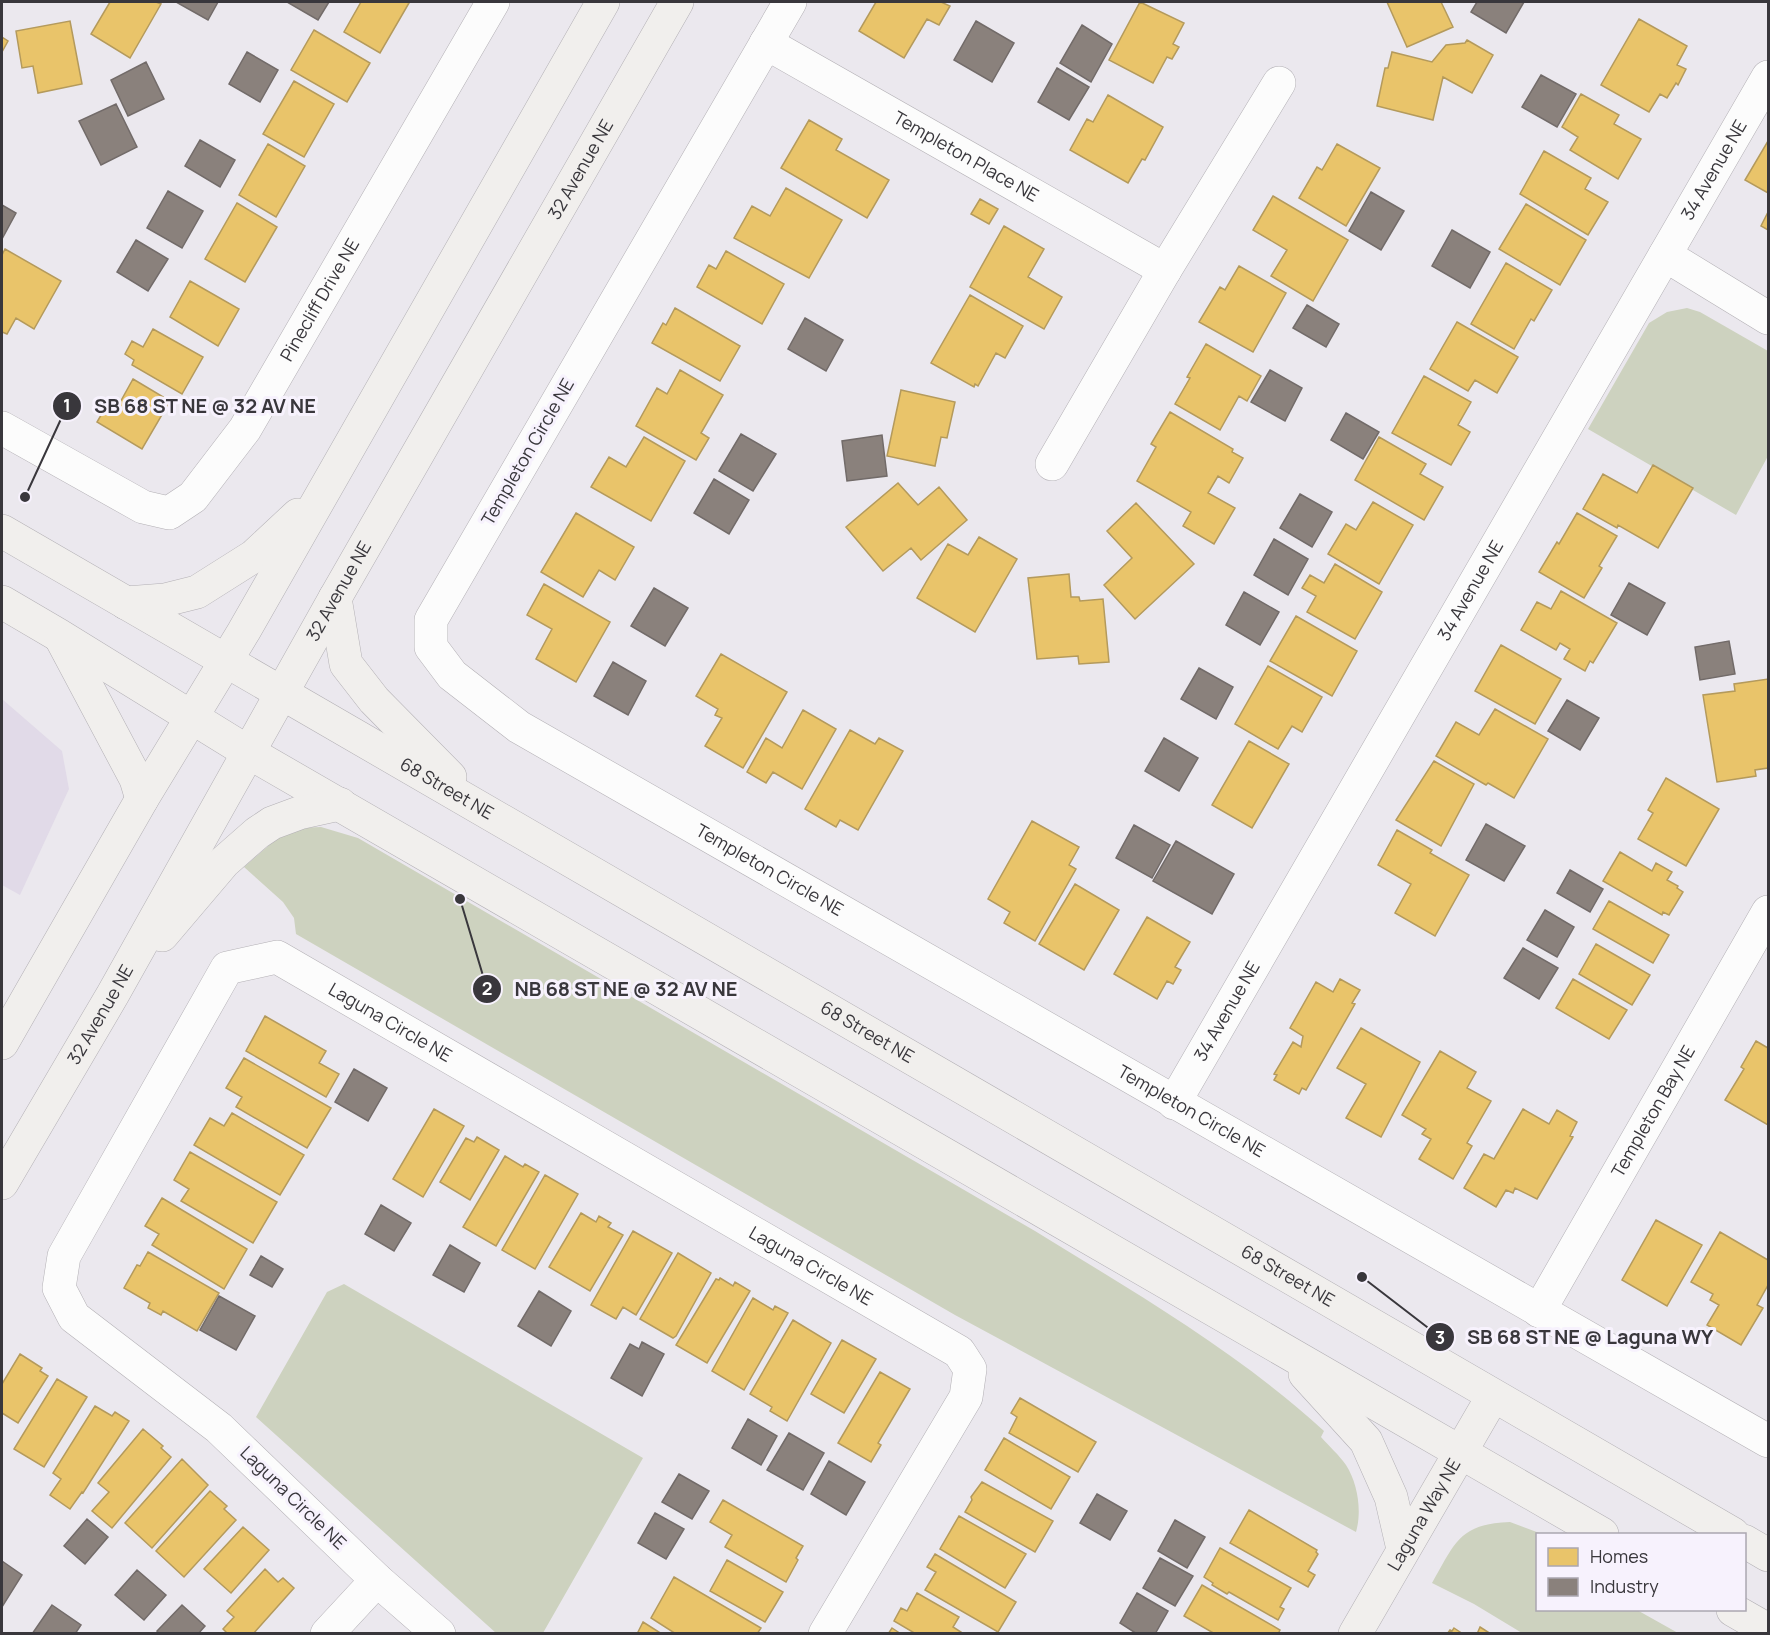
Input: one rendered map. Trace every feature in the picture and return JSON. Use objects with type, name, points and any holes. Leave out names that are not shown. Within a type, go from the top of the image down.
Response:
[{"type":"main road","points":[[2,1043],[142,798],[323,491],[603,2]]},
{"type":"main road","name":"32 Avenue NE","points":[[2,1183],[113,994],[335,598],[677,2]]},
{"type":"main road","points":[[126,603],[165,600],[197,592],[254,556],[323,491]]},
{"type":"main road","name":"68 Street NE","points":[[2,531],[1731,1533]]},
{"type":"main road","points":[[335,598],[346,664],[374,700],[481,808]]},
{"type":"main road","points":[[2,602],[248,752],[1600,1533]]},
{"type":"main road","points":[[60,636],[136,779],[142,798]]},
{"type":"main road","points":[[113,994],[224,862],[257,833],[272,823],[299,813],[340,804]]},
{"type":"main road","points":[[1284,1352],[1366,1441],[1391,1497],[1403,1549]]},
{"type":"main road","name":"Laguna Way NE","points":[[1355,1634],[1493,1396]]},
{"type":"main road","points":[[1746,1542],[1768,1555]]},
{"type":"main road","points":[[1735,1611],[1768,1630]]},
{"type":"street","name":"Pinecliff Drive NE","points":[[2,428],[143,507],[169,513],[193,497],[245,429],[493,2]]},
{"type":"street","name":"Templeton Circle NE","points":[[790,2],[431,620],[431,647],[452,675],[519,727],[1768,1441]]},
{"type":"street","name":"Templeton Place NE","points":[[765,43],[1165,270]]},
{"type":"street","name":"34 Avenue NE","points":[[1174,1103],[1768,77]]},
{"type":"street","points":[[1052,464],[1165,270],[1279,83]]},
{"type":"street","points":[[1665,255],[1768,318]]},
{"type":"street","name":"Templeton Bay NE","points":[[1539,1311],[1768,912]]},
{"type":"street","name":"Laguna Circle NE","points":[[439,1634],[377,1580],[219,1428],[74,1317],[58,1288],[64,1256],[226,968],[277,957],[959,1352],[970,1369],[966,1397],[825,1634]]},
{"type":"street","points":[[327,1634],[377,1580]]},
{"type":"shaded area","points":[[2,699],[62,751],[69,789],[20,895],[2,885]]},
{"type":"green space","points":[[1687,308],[1700,312],[1768,351],[1768,456],[1736,515],[1588,429],[1649,323],[1667,312]]},
{"type":"green space","points":[[321,827],[358,838],[1035,1231],[1221,1349],[1291,1402],[1324,1431],[1321,1437],[1343,1461],[1356,1489],[1359,1515],[1356,1532],[955,1315],[296,934],[294,918],[283,902],[244,867],[275,840],[296,828]]},
{"type":"green space","points":[[344,1284],[643,1458],[543,1633],[496,1633],[256,1417],[327,1292]]},
{"type":"green space","points":[[1510,1522],[1539,1533],[1536,1533],[1536,1611],[1639,1611],[1678,1633],[1522,1633],[1474,1604],[1432,1583],[1460,1538],[1480,1527]]},
{"type":"building: Homes","points":[[110,2],[156,2],[161,4],[130,58],[91,34]]},
{"type":"building: Homes","points":[[361,2],[409,3],[380,53],[344,32]]},
{"type":"building: Homes","points":[[876,2],[941,2],[950,6],[939,25],[927,19],[904,58],[859,31]]},
{"type":"building: Homes","points":[[1140,2],[1184,23],[1173,44],[1179,47],[1172,59],[1167,57],[1153,83],[1109,60]]},
{"type":"building: Homes","points":[[1387,2],[1441,2],[1453,27],[1407,47]]},
{"type":"building: Homes","points":[[1639,19],[1687,46],[1677,65],[1686,69],[1678,85],[1676,83],[1667,98],[1660,94],[1649,112],[1601,85]]},
{"type":"building: Homes","points":[[70,21],[82,84],[38,93],[33,66],[22,68],[16,31]]},
{"type":"building: Homes","points":[[314,30],[370,63],[347,102],[291,70]]},
{"type":"building: Homes","points":[[2,37],[8,41],[2,52]]},
{"type":"building: Homes","points":[[1467,40],[1493,55],[1472,93],[1443,77],[1433,120],[1377,106],[1385,68],[1388,68],[1392,52],[1432,62],[1446,45],[1465,43]]},
{"type":"building: Homes","points":[[294,81],[334,104],[304,157],[263,134]]},
{"type":"building: Homes","points":[[1581,94],[1619,115],[1614,124],[1641,139],[1618,179],[1570,150],[1578,137],[1562,127]]},
{"type":"building: Homes","points":[[1108,95],[1163,127],[1145,160],[1142,159],[1128,183],[1070,150],[1087,119],[1093,122]]},
{"type":"building: Homes","points":[[809,120],[842,139],[836,150],[889,180],[867,218],[781,168]]},
{"type":"building: Homes","points":[[1768,141],[1768,193],[1745,180]]},
{"type":"building: Homes","points":[[268,144],[305,166],[276,217],[239,195]]},
{"type":"building: Homes","points":[[1337,144],[1380,168],[1346,226],[1299,198],[1317,167],[1322,170]]},
{"type":"building: Homes","points":[[1544,151],[1591,178],[1585,189],[1608,202],[1588,235],[1520,194]]},
{"type":"building: Homes","points":[[786,188],[842,220],[809,278],[734,238],[752,206],[770,216]]},
{"type":"building: Homes","points":[[1273,196],[1348,240],[1313,301],[1271,276],[1287,250],[1253,230]]},
{"type":"building: Homes","points":[[980,199],[998,209],[989,224],[971,214]]},
{"type":"building: Homes","points":[[237,203],[277,227],[245,282],[205,259]]},
{"type":"building: Homes","points":[[1526,204],[1586,240],[1560,285],[1499,249]]},
{"type":"building: Homes","points":[[1768,212],[1768,230],[1761,226]]},
{"type":"building: Homes","points":[[1004,226],[1044,249],[1028,277],[1062,297],[1044,329],[970,287]]},
{"type":"building: Homes","points":[[5,249],[61,281],[34,329],[16,318],[7,334],[2,332],[2,255]]},
{"type":"building: Homes","points":[[726,251],[784,284],[762,324],[697,287],[709,265],[716,269]]},
{"type":"building: Homes","points":[[1506,263],[1552,290],[1534,321],[1531,319],[1514,349],[1471,324]]},
{"type":"building: Homes","points":[[1239,266],[1286,293],[1253,352],[1199,322],[1220,287],[1225,290]]},
{"type":"building: Homes","points":[[190,281],[239,309],[218,346],[170,317]]},
{"type":"building: Homes","points":[[970,295],[1023,326],[1005,358],[996,353],[978,386],[975,384],[974,387],[931,363]]},
{"type":"building: Homes","points":[[675,308],[740,346],[720,381],[652,343],[663,323],[666,325]]},
{"type":"building: Homes","points":[[1457,322],[1518,357],[1497,393],[1475,380],[1468,391],[1430,369]]},
{"type":"building: Homes","points":[[153,329],[203,357],[182,394],[132,365],[134,360],[125,354],[132,341],[143,347]]},
{"type":"building: Homes","points":[[1206,344],[1261,376],[1247,401],[1239,396],[1220,430],[1175,404]]},
{"type":"building: Homes","points":[[680,370],[723,395],[701,433],[709,438],[696,460],[636,426],[657,388],[667,394]]},
{"type":"building: Homes","points":[[1424,376],[1471,402],[1458,425],[1470,432],[1451,465],[1392,433]]},
{"type":"building: Homes","points":[[133,379],[170,401],[142,449],[97,422],[104,410],[113,415]]},
{"type":"building: Homes","points":[[901,390],[955,402],[947,438],[941,437],[935,466],[887,456]]},
{"type":"building: Homes","points":[[1170,412],[1233,449],[1232,452],[1243,458],[1229,483],[1218,476],[1208,493],[1235,508],[1214,544],[1183,526],[1191,512],[1137,481],[1156,447],[1151,444]]},
{"type":"building: Homes","points":[[644,437],[685,461],[651,521],[591,487],[609,457],[626,467]]},
{"type":"building: Homes","points":[[1379,437],[1426,464],[1420,474],[1443,487],[1424,520],[1355,480]]},
{"type":"building: Homes","points":[[1653,465],[1693,488],[1658,548],[1618,525],[1617,528],[1583,509],[1603,474],[1637,493]]},
{"type":"building: Homes","points":[[898,483],[918,505],[939,487],[967,520],[921,560],[911,548],[883,571],[846,527]]},
{"type":"building: Homes","points":[[1373,502],[1413,525],[1379,584],[1328,554],[1346,524],[1356,530]]},
{"type":"building: Homes","points":[[1136,503],[1194,564],[1135,619],[1104,585],[1132,558],[1107,531]]},
{"type":"building: Homes","points":[[576,513],[634,547],[615,580],[599,570],[583,597],[541,572]]},
{"type":"building: Homes","points":[[1577,513],[1617,536],[1584,598],[1539,572]]},
{"type":"building: Homes","points":[[979,537],[1017,559],[975,632],[917,598],[948,544],[968,555]]},
{"type":"building: Homes","points":[[1335,564],[1382,592],[1355,639],[1307,612],[1316,596],[1302,588],[1310,575],[1324,583]]},
{"type":"building: Homes","points":[[1069,574],[1071,597],[1079,597],[1080,601],[1103,599],[1109,662],[1079,664],[1078,656],[1037,659],[1028,578]]},
{"type":"building: Homes","points":[[544,584],[610,622],[576,682],[536,659],[552,629],[527,615]]},
{"type":"building: Homes","points":[[1561,591],[1617,623],[1593,663],[1590,661],[1585,671],[1564,659],[1570,649],[1560,643],[1556,650],[1521,630],[1537,602],[1551,609]]},
{"type":"building: Homes","points":[[1296,616],[1357,651],[1332,696],[1270,661]]},
{"type":"building: Homes","points":[[1501,645],[1561,679],[1535,724],[1475,691]]},
{"type":"building: Homes","points":[[721,654],[787,692],[743,768],[705,746],[722,718],[715,715],[718,709],[696,696]]},
{"type":"building: Homes","points":[[1268,666],[1322,697],[1302,732],[1292,726],[1278,749],[1235,724]]},
{"type":"building: Homes","points":[[1768,679],[1768,768],[1755,770],[1756,776],[1717,782],[1703,695],[1735,691],[1734,684]]},
{"type":"building: Homes","points":[[1495,709],[1548,739],[1514,798],[1488,783],[1486,785],[1436,756],[1456,722],[1479,735]]},
{"type":"building: Homes","points":[[803,710],[836,729],[802,789],[773,772],[766,783],[747,772],[766,738],[782,748]]},
{"type":"building: Homes","points":[[850,730],[875,744],[879,738],[903,751],[858,830],[840,820],[836,827],[805,809]]},
{"type":"building: Homes","points":[[1249,741],[1289,764],[1252,828],[1212,805]]},
{"type":"building: Homes","points":[[1434,761],[1474,784],[1441,846],[1396,820]]},
{"type":"building: Homes","points":[[1666,778],[1719,809],[1686,866],[1638,839],[1653,813],[1648,810]]},
{"type":"building: Homes","points":[[1032,821],[1079,847],[1069,865],[1076,869],[1035,941],[1004,923],[1010,912],[988,899]]},
{"type":"building: Homes","points":[[1397,830],[1432,850],[1430,853],[1469,875],[1435,936],[1395,913],[1411,884],[1378,865]]},
{"type":"building: Homes","points":[[1620,852],[1652,871],[1656,863],[1672,872],[1667,880],[1683,892],[1669,915],[1663,912],[1662,915],[1603,881]]},
{"type":"building: Homes","points":[[1075,884],[1119,910],[1084,970],[1039,944]]},
{"type":"building: Homes","points":[[1609,901],[1669,935],[1653,963],[1593,929]]},
{"type":"building: Homes","points":[[1147,917],[1190,942],[1175,967],[1181,970],[1173,984],[1167,981],[1157,999],[1114,974]]},
{"type":"building: Homes","points":[[1596,944],[1650,975],[1632,1005],[1579,974]]},
{"type":"building: Homes","points":[[1340,979],[1360,990],[1352,1003],[1355,1004],[1306,1090],[1302,1088],[1299,1094],[1274,1080],[1277,1075],[1274,1074],[1293,1042],[1301,1047],[1303,1036],[1290,1028],[1316,982],[1333,992]]},
{"type":"building: Homes","points":[[1573,979],[1627,1010],[1609,1039],[1556,1008]]},
{"type":"building: Homes","points":[[265,1016],[326,1051],[319,1063],[339,1074],[326,1097],[246,1051]]},
{"type":"building: Homes","points":[[1361,1028],[1420,1062],[1381,1137],[1346,1118],[1366,1084],[1337,1068]]},
{"type":"building: Homes","points":[[1756,1041],[1768,1048],[1768,1125],[1725,1100],[1744,1069],[1741,1067]]},
{"type":"building: Homes","points":[[1440,1051],[1476,1072],[1467,1088],[1491,1101],[1467,1143],[1472,1146],[1453,1179],[1419,1159],[1431,1139],[1422,1134],[1426,1129],[1402,1115]]},
{"type":"building: Homes","points":[[244,1058],[331,1108],[307,1148],[236,1107],[242,1097],[226,1088]]},
{"type":"building: Homes","points":[[434,1109],[464,1126],[423,1197],[393,1179]]},
{"type":"building: Homes","points":[[1523,1109],[1549,1124],[1557,1110],[1577,1122],[1570,1136],[1573,1137],[1537,1199],[1515,1188],[1513,1193],[1506,1190],[1496,1207],[1464,1188],[1484,1154],[1494,1159]]},
{"type":"building: Homes","points":[[232,1113],[304,1155],[280,1195],[194,1145],[210,1118],[224,1126]]},
{"type":"building: Homes","points":[[477,1137],[499,1150],[470,1200],[440,1182],[466,1138],[474,1142]]},
{"type":"building: Homes","points":[[190,1152],[277,1202],[253,1243],[181,1201],[189,1189],[174,1180]]},
{"type":"building: Homes","points":[[505,1156],[523,1167],[525,1164],[539,1172],[496,1246],[463,1227]]},
{"type":"building: Homes","points":[[545,1175],[578,1194],[535,1269],[502,1250]]},
{"type":"building: Homes","points":[[162,1198],[247,1249],[224,1289],[152,1245],[159,1234],[145,1226]]},
{"type":"building: Homes","points":[[581,1213],[596,1222],[599,1216],[611,1223],[608,1227],[623,1235],[590,1291],[549,1267]]},
{"type":"building: Homes","points":[[1656,1220],[1702,1245],[1667,1306],[1622,1280]]},
{"type":"building: Homes","points":[[633,1231],[672,1253],[636,1315],[623,1307],[616,1319],[591,1305]]},
{"type":"building: Homes","points":[[1720,1232],[1768,1260],[1768,1285],[1757,1305],[1763,1308],[1741,1345],[1707,1325],[1719,1305],[1710,1300],[1713,1294],[1691,1282]]},
{"type":"building: Homes","points":[[148,1252],[219,1293],[197,1331],[163,1311],[161,1315],[148,1308],[150,1303],[124,1288],[137,1265],[140,1266]]},
{"type":"building: Homes","points":[[678,1253],[711,1273],[673,1338],[640,1319]]},
{"type":"building: Homes","points":[[720,1278],[733,1286],[735,1282],[750,1291],[707,1363],[676,1345],[716,1279]]},
{"type":"building: Homes","points":[[753,1298],[773,1310],[775,1306],[788,1313],[744,1390],[712,1371]]},
{"type":"building: Homes","points":[[793,1320],[831,1343],[787,1421],[770,1411],[772,1407],[750,1394]]},
{"type":"building: Homes","points":[[842,1340],[876,1359],[844,1413],[811,1394]]},
{"type":"building: Homes","points":[[20,1354],[42,1368],[40,1371],[48,1376],[18,1423],[2,1413],[2,1384]]},
{"type":"building: Homes","points":[[880,1372],[910,1389],[878,1443],[881,1445],[871,1462],[838,1443]]},
{"type":"building: Homes","points":[[57,1379],[87,1397],[44,1467],[14,1449]]},
{"type":"building: Homes","points":[[1020,1398],[1096,1442],[1078,1472],[1009,1433],[1017,1417],[1011,1413]]},
{"type":"building: Homes","points":[[95,1406],[112,1416],[115,1412],[129,1421],[83,1493],[70,1509],[50,1495],[61,1479],[53,1473]]},
{"type":"building: Homes","points":[[143,1429],[163,1446],[161,1448],[171,1457],[112,1528],[92,1511],[109,1492],[98,1483]]},
{"type":"building: Homes","points":[[1004,1438],[1070,1477],[1051,1509],[985,1470]]},
{"type":"building: Homes","points":[[182,1459],[208,1485],[152,1548],[125,1523]]},
{"type":"building: Homes","points":[[982,1482],[1053,1521],[1035,1552],[965,1512],[972,1500],[971,1497]]},
{"type":"building: Homes","points":[[210,1491],[227,1506],[224,1509],[236,1520],[184,1577],[156,1551]]},
{"type":"building: Homes","points":[[723,1500],[803,1546],[786,1582],[725,1547],[732,1535],[710,1522]]},
{"type":"building: Homes","points":[[1249,1510],[1317,1550],[1318,1554],[1308,1571],[1315,1575],[1308,1587],[1230,1543]]},
{"type":"building: Homes","points":[[959,1516],[1026,1554],[1005,1588],[940,1549]]},
{"type":"building: Homes","points":[[243,1527],[269,1550],[231,1593],[204,1569]]},
{"type":"building: Homes","points":[[1220,1548],[1291,1588],[1280,1607],[1284,1609],[1278,1620],[1229,1592],[1227,1594],[1204,1577]]},
{"type":"building: Homes","points":[[935,1554],[1016,1602],[998,1632],[925,1590],[936,1572],[927,1567]]},
{"type":"building: Homes","points":[[727,1560],[783,1592],[765,1622],[710,1591]]},
{"type":"building: Homes","points":[[265,1569],[278,1582],[283,1578],[294,1588],[253,1634],[228,1634],[223,1629],[234,1617],[227,1611]]},
{"type":"building: Homes","points":[[674,1577],[761,1628],[757,1634],[676,1634],[651,1618]]},
{"type":"building: Homes","points":[[1202,1585],[1280,1630],[1278,1634],[1215,1634],[1184,1616]]},
{"type":"building: Homes","points":[[917,1593],[959,1617],[953,1627],[964,1634],[916,1634],[894,1621],[901,1608],[907,1611]]},
{"type":"building: Homes","points":[[643,1622],[662,1634],[637,1634]]},
{"type":"building: Homes","points":[[1480,1627],[1491,1634],[1477,1634]]},
{"type":"building: Homes","points":[[892,1628],[901,1634],[888,1634]]},
{"type":"building: Homes","points":[[1454,1628],[1463,1634],[1447,1634]]},
{"type":"building: Industry","points":[[176,2],[218,2],[208,20]]},
{"type":"building: Industry","points":[[287,2],[329,2],[318,20]]},
{"type":"building: Industry","points":[[1477,2],[1524,2],[1506,33],[1471,12]]},
{"type":"building: Industry","points":[[976,21],[1014,43],[992,82],[954,60]]},
{"type":"building: Industry","points":[[1082,25],[1112,44],[1091,82],[1060,63]]},
{"type":"building: Industry","points":[[247,52],[278,70],[260,102],[229,84]]},
{"type":"building: Industry","points":[[146,62],[164,99],[128,116],[111,80]]},
{"type":"building: Industry","points":[[1057,68],[1089,87],[1069,120],[1038,102]]},
{"type":"building: Industry","points":[[1541,75],[1576,94],[1557,127],[1522,107]]},
{"type":"building: Industry","points":[[116,104],[137,147],[101,165],[79,121]]},
{"type":"building: Industry","points":[[200,140],[235,160],[220,187],[185,166]]},
{"type":"building: Industry","points":[[168,191],[203,211],[182,248],[147,228]]},
{"type":"building: Industry","points":[[1371,192],[1404,211],[1381,250],[1349,231]]},
{"type":"building: Industry","points":[[2,205],[16,213],[2,239]]},
{"type":"building: Industry","points":[[1452,230],[1490,252],[1470,288],[1432,266]]},
{"type":"building: Industry","points":[[136,240],[168,259],[148,291],[117,272]]},
{"type":"building: Industry","points":[[1307,305],[1339,324],[1326,347],[1293,328]]},
{"type":"building: Industry","points":[[805,318],[843,340],[826,371],[788,349]]},
{"type":"building: Industry","points":[[1270,370],[1302,388],[1285,421],[1251,402]]},
{"type":"building: Industry","points":[[1346,413],[1379,432],[1363,459],[1331,440]]},
{"type":"building: Industry","points":[[741,434],[776,454],[753,491],[719,471]]},
{"type":"building: Industry","points":[[882,435],[887,476],[847,481],[842,441]]},
{"type":"building: Industry","points":[[714,479],[749,500],[729,534],[694,513]]},
{"type":"building: Industry","points":[[1300,494],[1332,512],[1312,547],[1280,528]]},
{"type":"building: Industry","points":[[1274,539],[1308,559],[1288,595],[1254,575]]},
{"type":"building: Industry","points":[[1629,583],[1665,603],[1647,635],[1611,615]]},
{"type":"building: Industry","points":[[654,588],[688,608],[665,646],[631,626]]},
{"type":"building: Industry","points":[[1244,592],[1279,612],[1260,645],[1226,625]]},
{"type":"building: Industry","points":[[1729,641],[1735,674],[1700,680],[1695,647]]},
{"type":"building: Industry","points":[[613,662],[646,681],[628,715],[594,696]]},
{"type":"building: Industry","points":[[1199,668],[1233,687],[1216,719],[1181,699]]},
{"type":"building: Industry","points":[[1567,700],[1599,718],[1580,750],[1548,731]]},
{"type":"building: Industry","points":[[1164,738],[1198,758],[1179,791],[1145,771]]},
{"type":"building: Industry","points":[[1486,824],[1525,846],[1504,881],[1466,860]]},
{"type":"building: Industry","points":[[1134,825],[1170,845],[1152,878],[1116,858]]},
{"type":"building: Industry","points":[[1176,841],[1234,874],[1212,914],[1153,881]]},
{"type":"building: Industry","points":[[1570,870],[1603,889],[1590,912],[1557,893]]},
{"type":"building: Industry","points":[[1545,910],[1574,927],[1557,957],[1527,940]]},
{"type":"building: Industry","points":[[1523,948],[1558,968],[1539,999],[1504,978]]},
{"type":"building: Industry","points":[[354,1069],[387,1088],[368,1121],[335,1102]]},
{"type":"building: Industry","points":[[381,1205],[411,1223],[394,1251],[365,1234]]},
{"type":"building: Industry","points":[[450,1245],[480,1263],[464,1292],[433,1275]]},
{"type":"building: Industry","points":[[261,1256],[283,1269],[272,1287],[250,1275]]},
{"type":"building: Industry","points":[[539,1291],[571,1311],[551,1346],[518,1326]]},
{"type":"building: Industry","points":[[219,1296],[255,1316],[236,1350],[200,1330]]},
{"type":"building: Industry","points":[[642,1342],[664,1354],[642,1396],[611,1378],[630,1344],[639,1349]]},
{"type":"building: Industry","points":[[748,1419],[777,1436],[761,1465],[732,1448]]},
{"type":"building: Industry","points":[[789,1433],[824,1453],[803,1490],[767,1470]]},
{"type":"building: Industry","points":[[829,1461],[865,1482],[846,1515],[811,1494]]},
{"type":"building: Industry","points":[[679,1474],[709,1491],[692,1519],[662,1502]]},
{"type":"building: Industry","points":[[1097,1494],[1127,1511],[1110,1540],[1080,1523]]},
{"type":"building: Industry","points":[[655,1513],[684,1529],[666,1559],[638,1543]]},
{"type":"building: Industry","points":[[87,1519],[108,1537],[85,1564],[64,1546]]},
{"type":"building: Industry","points":[[1175,1520],[1205,1537],[1187,1568],[1158,1551]]},
{"type":"building: Industry","points":[[1160,1558],[1193,1576],[1175,1606],[1143,1588]]},
{"type":"building: Industry","points":[[2,1561],[22,1575],[2,1607]]},
{"type":"building: Industry","points":[[137,1570],[166,1595],[144,1620],[115,1595]]},
{"type":"building: Industry","points":[[1137,1593],[1168,1611],[1155,1634],[1137,1634],[1120,1623]]},
{"type":"building: Industry","points":[[52,1605],[81,1625],[75,1634],[32,1634]]},
{"type":"building: Industry","points":[[182,1605],[205,1626],[198,1634],[159,1634],[157,1631]]},
{"type":"place","name":"SB 68 ST NE @ 32 AV NE","points":[[25,497]]},
{"type":"place","name":"NB 68 ST NE @ 32 AV NE","points":[[460,899]]},
{"type":"place","name":"SB 68 ST NE @ Laguna WY","points":[[1362,1277]]}]
